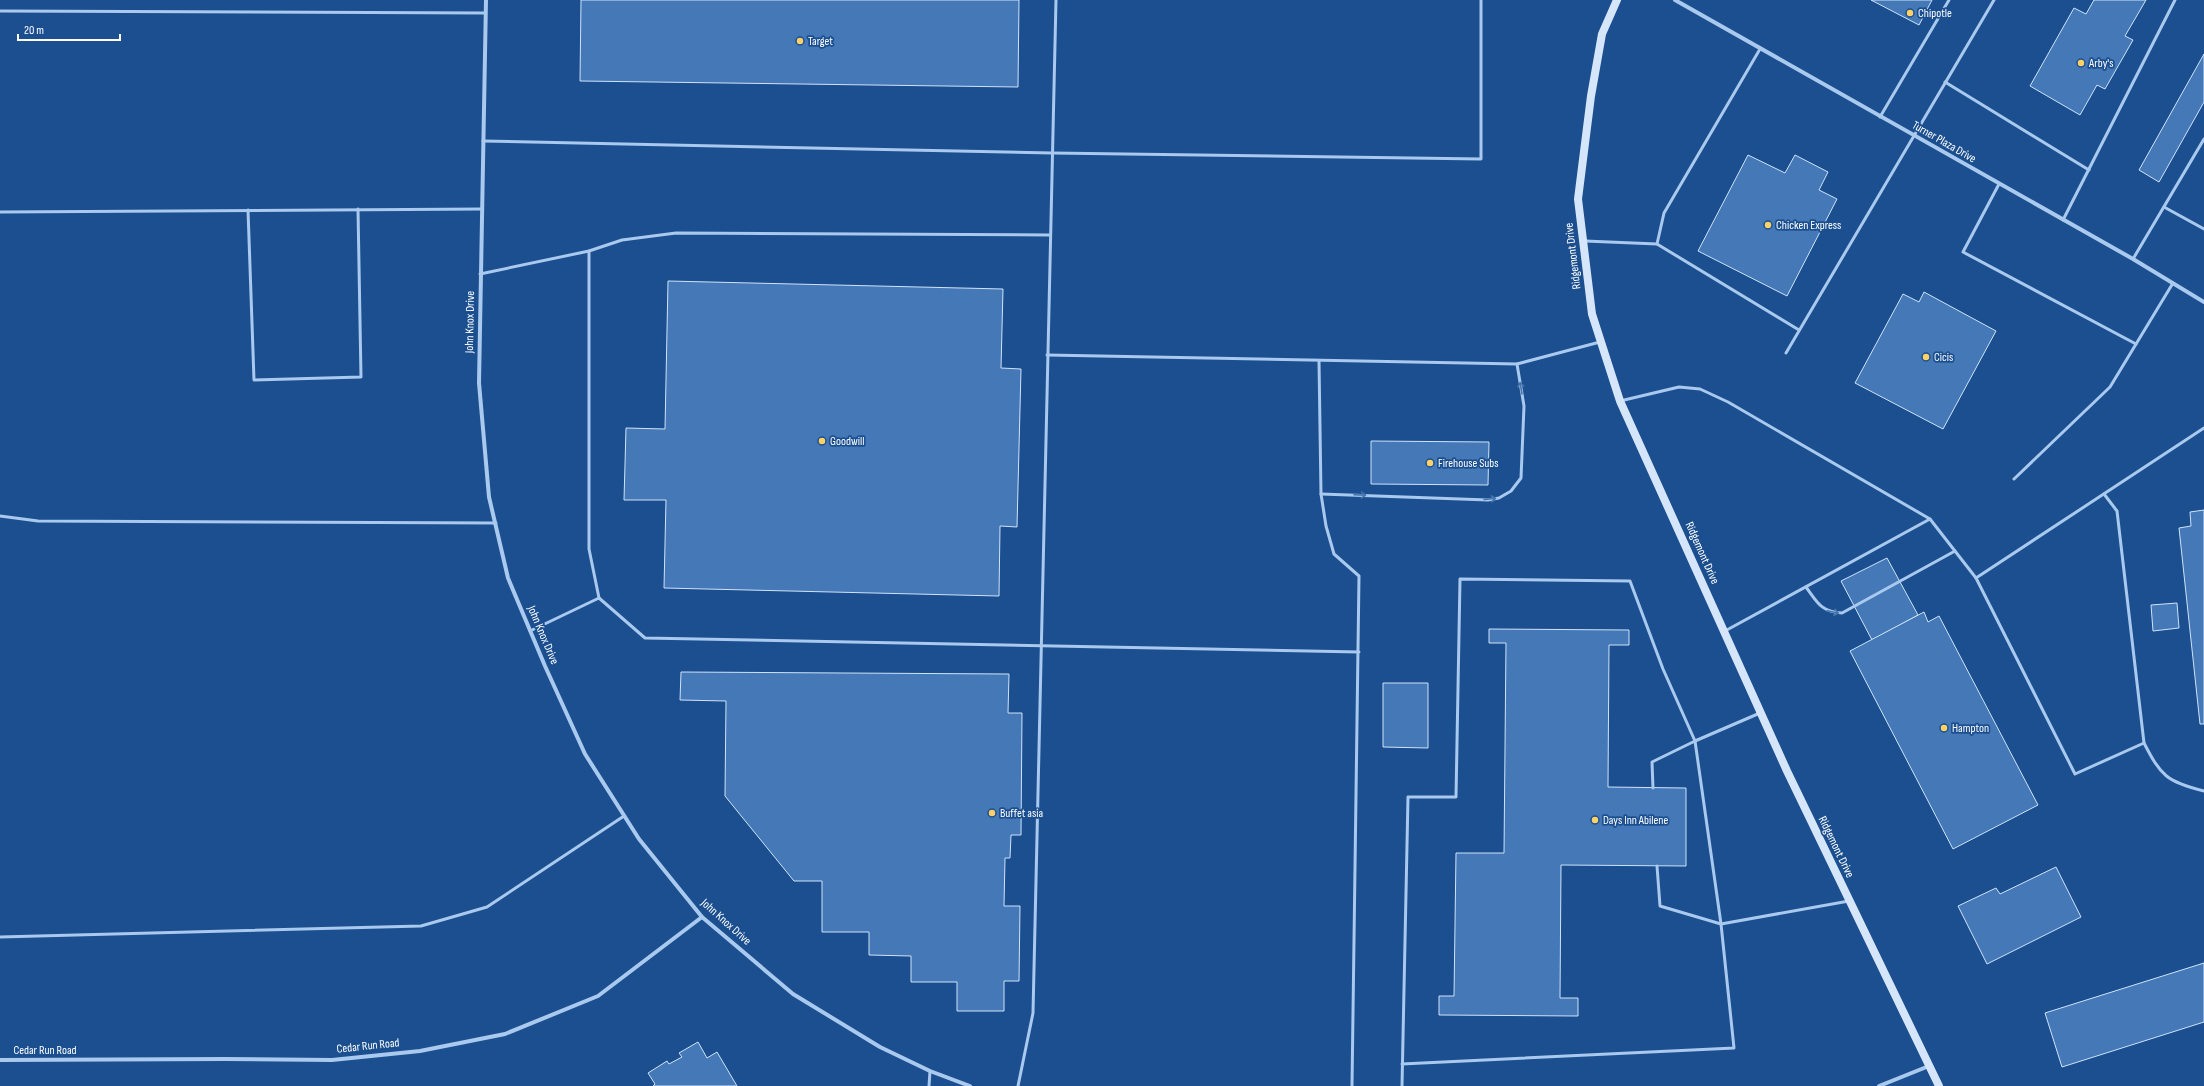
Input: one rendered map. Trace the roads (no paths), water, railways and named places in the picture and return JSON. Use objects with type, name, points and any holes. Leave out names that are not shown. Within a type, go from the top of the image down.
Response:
[{"type":"street","name":"John Knox Drive","points":[[486,0],[479,382],[489,496],[508,578],[530,631],[585,754],[639,839],[702,917],[793,994],[880,1047],[930,1071],[970,1086]]},
{"type":"street","name":"Ridgemont Drive","points":[[1617,0],[1602,34],[1591,96],[1578,199],[1592,314],[1620,401],[1760,713],[1939,1086]]},
{"type":"street","name":"Turner Plaza Drive","points":[[1675,0],[1913,136],[2133,259],[2204,302]]},
{"type":"street","name":"Cedar Run Road","points":[[0,1060],[225,1058],[332,1060],[420,1051],[505,1034],[598,996],[702,917]]},
{"type":"street","points":[[1879,1086],[1929,1066]]},
{"type":"lane","points":[[1018,1086],[1033,1013],[1040,646],[1056,0]]},
{"type":"lane","points":[[483,141],[1052,153],[1481,158],[1481,0]]},
{"type":"lane","points":[[1880,117],[1949,0]]},
{"type":"lane","points":[[1786,353],[1994,0]]},
{"type":"lane","points":[[2063,220],[2175,0]]},
{"type":"lane","points":[[0,11],[486,13]]},
{"type":"lane","points":[[1657,244],[1664,213],[1760,48]]},
{"type":"lane","points":[[1945,82],[2088,170]]},
{"type":"lane","points":[[2133,259],[2204,139]]},
{"type":"lane","points":[[1999,184],[1963,252],[2136,344]]},
{"type":"lane","points":[[2164,207],[2204,230]]},
{"type":"lane","points":[[248,210],[254,380],[362,377],[358,209]]},
{"type":"lane","points":[[0,212],[482,209]]},
{"type":"lane","points":[[480,274],[589,251],[622,240],[676,233],[1050,235]]},
{"type":"lane","points":[[1583,241],[1657,244],[1799,330]]},
{"type":"lane","points":[[589,251],[589,549],[599,598],[645,638],[1359,652]]},
{"type":"lane","points":[[2014,479],[2110,387],[2173,283]]},
{"type":"lane","points":[[1047,355],[1518,364],[1601,342]]},
{"type":"lane","points":[[1319,360],[1321,494],[1326,526],[1334,554],[1359,576],[1352,1086]]},
{"type":"lane","points":[[1321,494],[1488,500],[1499,498],[1511,491],[1521,478],[1523,460],[1524,406],[1518,364]]},
{"type":"lane","points":[[1620,401],[1679,387],[1700,389],[1728,402],[1930,519],[1976,578],[2075,774],[2144,742]]},
{"type":"lane","points":[[1976,578],[2204,428]]},
{"type":"lane","points":[[2104,494],[2117,511],[2144,742],[2158,768],[2180,785],[2204,792]]},
{"type":"lane","points":[[0,516],[38,521],[496,523]]},
{"type":"lane","points":[[1724,631],[1930,519]]},
{"type":"lane","points":[[1806,587],[1822,609],[1832,613],[1842,613],[1954,551]]},
{"type":"lane","points":[[1402,1064],[1734,1048],[1721,924],[1695,741],[1663,669],[1630,581],[1460,580],[1456,797],[1408,797],[1402,1064],[1402,1086]]},
{"type":"lane","points":[[530,631],[599,598]]},
{"type":"lane","points":[[1653,788],[1652,762],[1695,741],[1760,713]]},
{"type":"lane","points":[[0,937],[421,926],[487,907],[624,816]]},
{"type":"lane","points":[[1657,866],[1660,906],[1721,924],[1849,900]]},
{"type":"lane","points":[[929,1086],[930,1071]]},
{"type":"place","name":"Chipotle","points":[[1910,13]]},
{"type":"place","name":"Target","points":[[800,41]]},
{"type":"place","name":"Arby's","points":[[2081,63]]},
{"type":"place","name":"Chicken Express","points":[[1768,225]]},
{"type":"place","name":"Cicis","points":[[1926,357]]},
{"type":"place","name":"Goodwill","points":[[822,441]]},
{"type":"place","name":"Firehouse Subs","points":[[1430,463]]},
{"type":"place","name":"Hampton","points":[[1944,728]]},
{"type":"place","name":"Buffet asia","points":[[992,813]]},
{"type":"place","name":"Days Inn Abilene","points":[[1595,820]]}]
